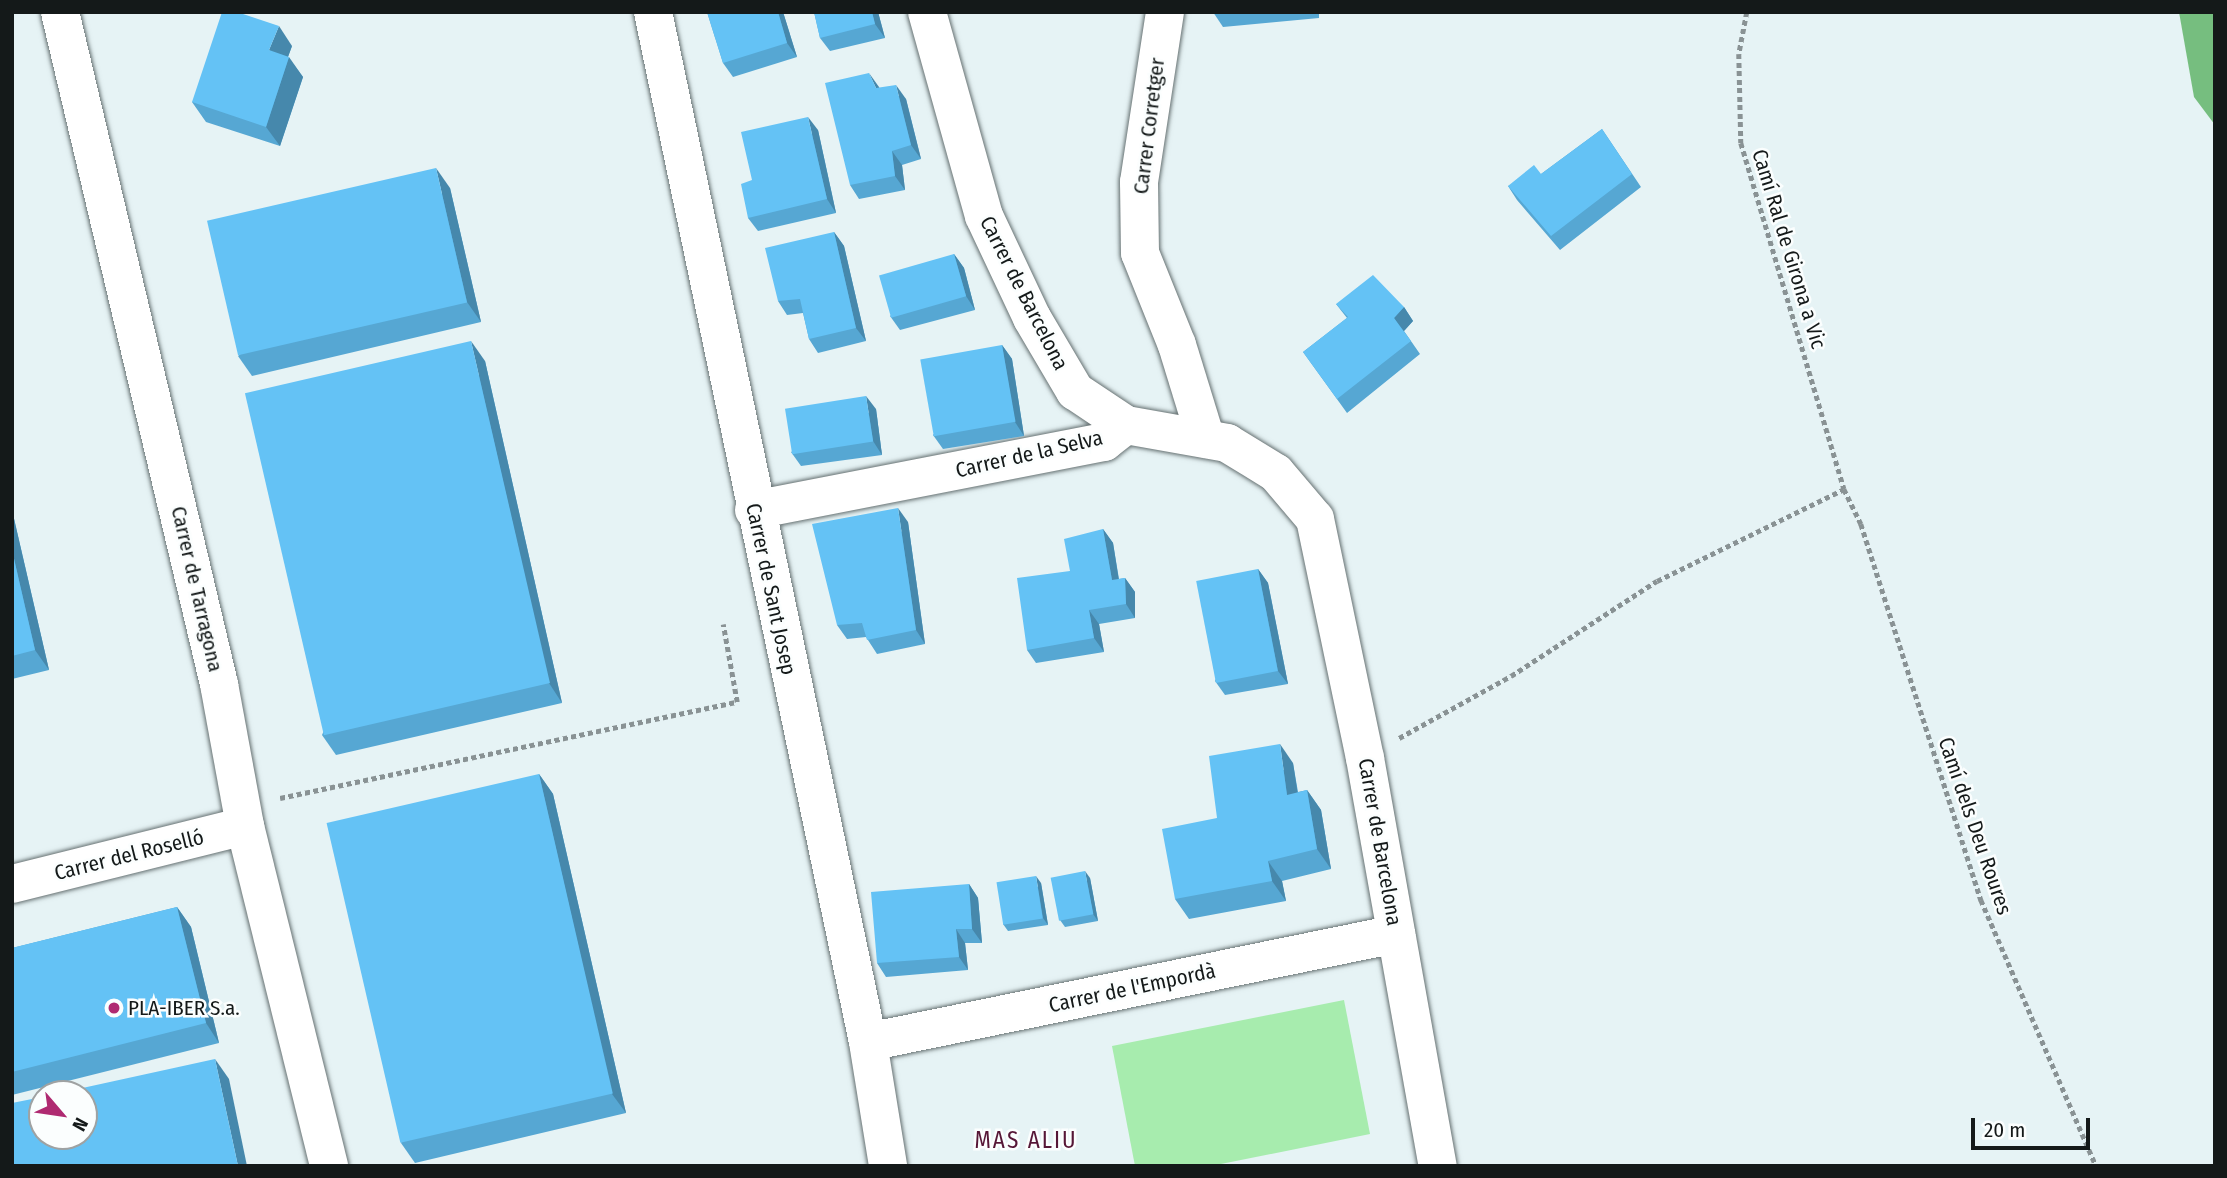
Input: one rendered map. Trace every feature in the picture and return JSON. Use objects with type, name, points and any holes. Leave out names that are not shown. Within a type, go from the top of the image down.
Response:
[{"type":"street","name":"Carrer de Tarragona","points":[[60,12],[219,684],[243,816],[329,1166]]},
{"type":"street","name":"Carrer de Sant Josep","points":[[653,12],[754,510],[868,1042],[888,1166]]},
{"type":"street","name":"Carrer de Barcelona","points":[[927,12],[984,216],[1027,307],[1075,391],[1126,425]]},
{"type":"street","name":"Carrer Corretger","points":[[1165,12],[1139,182],[1140,253],[1177,345],[1206,439]]},
{"type":"street","name":"Carrer de la Selva","points":[[754,510],[1104,442],[1126,425],[1227,443],[1276,473],[1315,519]]},
{"type":"street","name":"Carrer de Barcelona","points":[[1315,519],[1365,758],[1438,1166]]},
{"type":"street","name":"Carrer del Roselló","points":[[12,884],[243,816]]},
{"type":"street","name":"Carrer de l'Empordà","points":[[868,1042],[1396,934]]},
{"type":"path","name":"Camí Ral de Girona a Vic","points":[[1747,12],[1739,54],[1741,143],[1844,489]]},
{"type":"path","points":[[1365,758],[1511,676],[1657,581],[1844,489]]},
{"type":"path","name":"Camí dels Deu Roures","points":[[1844,489],[1861,524],[1980,900],[2096,1166]]},
{"type":"path","points":[[243,816],[737,702],[723,624]]},
{"type":"green space","points":[[2179,12],[2215,12],[2215,125],[2194,97]]},
{"type":"green space","points":[[1344,1000],[1370,1134],[1211,1166],[1135,1166],[1112,1046]]},
{"type":"building","points":[[222,12],[237,12],[279,26],[269,50],[289,57],[266,127],[192,102]]},
{"type":"building","points":[[707,12],[778,12],[787,43],[723,63]]},
{"type":"building","points":[[814,12],[872,12],[875,24],[820,38]]},
{"type":"building","points":[[869,73],[876,88],[896,85],[911,145],[892,151],[895,176],[850,185],[825,83]]},
{"type":"building","points":[[808,117],[827,199],[748,218],[741,184],[752,180],[741,132]]},
{"type":"building","points":[[1602,129],[1632,174],[1551,236],[1508,186],[1534,165],[1541,174]]},
{"type":"building","points":[[436,168],[467,302],[238,355],[207,221]]},
{"type":"building","points":[[834,232],[856,328],[809,339],[800,299],[778,301],[765,248]]},
{"type":"building","points":[[954,254],[966,296],[891,318],[879,275]]},
{"type":"building","points":[[1373,275],[1404,307],[1394,318],[1411,341],[1337,399],[1303,352],[1348,317],[1336,304]]},
{"type":"building","points":[[471,341],[550,683],[324,735],[245,393]]},
{"type":"building","points":[[1002,345],[1016,422],[934,436],[920,359]]},
{"type":"building","points":[[866,396],[873,441],[792,454],[785,409]]},
{"type":"building","points":[[898,508],[916,630],[867,640],[862,623],[837,625],[812,524]]},
{"type":"building","points":[[1103,529],[1112,580],[1125,578],[1126,604],[1089,610],[1094,638],[1027,650],[1017,578],[1070,571],[1064,539]]},
{"type":"building","points":[[12,550],[35,650],[12,656]]},
{"type":"building","points":[[1258,569],[1278,671],[1216,683],[1196,581]]},
{"type":"building","points":[[1280,744],[1287,795],[1307,790],[1317,849],[1268,861],[1272,881],[1175,899],[1162,829],[1217,818],[1209,756]]},
{"type":"building","points":[[539,774],[613,1094],[400,1143],[327,823]]},
{"type":"building","points":[[1085,871],[1093,914],[1059,921],[1051,878]]},
{"type":"building","points":[[1036,876],[1043,918],[1003,925],[996,882]]},
{"type":"building","points":[[969,884],[972,929],[956,929],[959,957],[877,963],[871,892]]},
{"type":"building","points":[[177,907],[206,1023],[12,1072],[12,948]]},
{"type":"building","points":[[215,1059],[238,1166],[12,1166],[12,1103],[28,1100],[28,1150],[98,1150],[98,1085]]},
{"type":"place","name":"PLA-IBER S.a.","points":[[114,1008]]},
{"type":"district","name":"MAS ALIU","points":[[1026,1140]]}]
